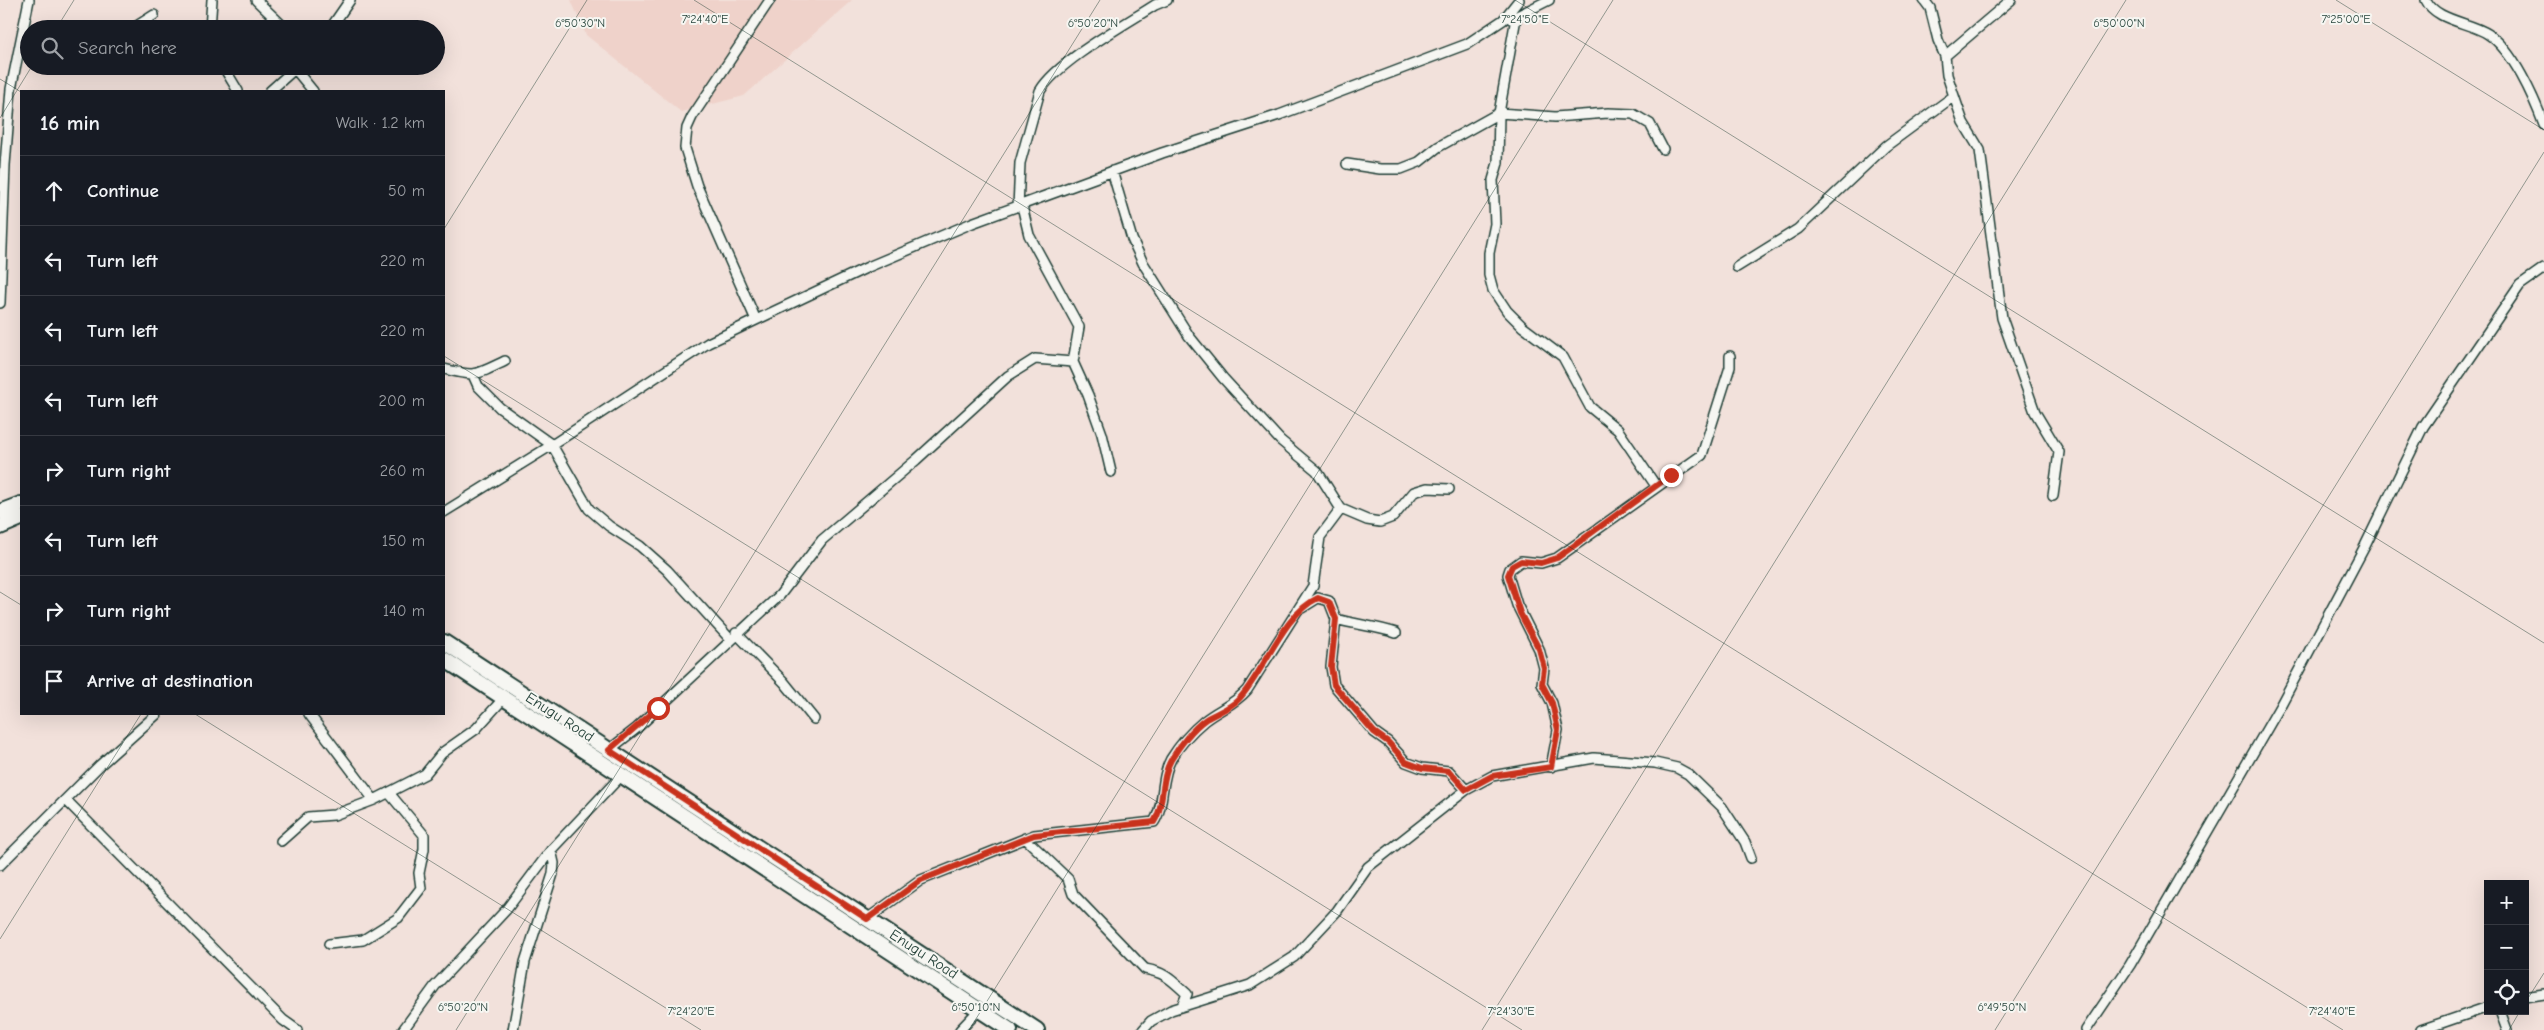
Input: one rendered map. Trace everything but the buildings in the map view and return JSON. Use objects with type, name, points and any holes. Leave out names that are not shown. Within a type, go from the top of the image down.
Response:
[{"type":"main road","points":[[0,512],[20,504]]},
{"type":"main road","points":[[0,527],[20,518]]},
{"type":"main road","points":[[445,643],[1037,1030]]},
{"type":"main road","name":"Enugu Road","points":[[445,660],[1010,1030]]},
{"type":"street","points":[[27,20],[29,0]]},
{"type":"street","points":[[211,20],[212,0]]},
{"type":"street","points":[[256,0],[277,20]]},
{"type":"street","points":[[336,20],[350,0]]},
{"type":"street","points":[[756,320],[697,186],[685,148],[686,128],[692,117],[770,0]]},
{"type":"street","points":[[1111,472],[1102,434],[1088,394],[1073,362],[1079,327],[1029,235],[1020,206],[1020,163],[1040,91],[1046,82],[1062,67],[1155,2],[1167,0]]},
{"type":"street","points":[[445,511],[552,445],[708,343],[756,320],[868,267],[972,223],[1112,171],[1279,115],[1467,44],[1503,20],[1519,0]]},
{"type":"street","points":[[1503,20],[1516,18],[1549,0]]},
{"type":"street","points":[[1924,0],[1930,8],[1938,40],[1945,56],[1947,75],[1963,122],[1980,150],[2002,318],[2035,412],[2059,452],[2053,496]]},
{"type":"street","points":[[1945,56],[2011,0]]},
{"type":"street","points":[[2426,0],[2433,11],[2480,30],[2499,44],[2533,96],[2544,125]]},
{"type":"street","points":[[146,20],[154,15]]},
{"type":"street","points":[[1516,18],[1499,113],[1498,163],[1493,180],[1495,224],[1489,275],[1493,290],[1508,311],[1523,327],[1563,357],[1590,408],[1618,430],[1656,486]]},
{"type":"street","points":[[0,303],[5,165],[11,89],[20,61]]},
{"type":"street","points":[[229,75],[237,90]]},
{"type":"street","points":[[271,90],[287,75]]},
{"type":"street","points":[[302,75],[312,90]]},
{"type":"street","points":[[1737,266],[1798,229],[1886,146],[1954,96]]},
{"type":"street","points":[[1347,164],[1380,169],[1401,169],[1419,162],[1438,147],[1499,113],[1555,117],[1608,113],[1633,114],[1650,124],[1664,149]]},
{"type":"street","points":[[1112,171],[1132,239],[1139,255],[1190,336],[1223,378],[1274,433],[1317,471],[1341,509],[1368,520],[1380,522],[1393,517],[1414,492],[1426,488],[1450,489]]},
{"type":"street","points":[[2086,1030],[2130,965],[2279,708],[2364,546],[2423,427],[2520,285],[2544,268]]},
{"type":"street","points":[[1551,767],[1558,730],[1552,703],[1542,684],[1544,668],[1539,649],[1517,605],[1508,575],[1510,569],[1521,561],[1541,563],[1557,558],[1612,520],[1703,452],[1730,367],[1730,356]]},
{"type":"street","points":[[609,750],[637,728],[780,594],[822,540],[1008,376],[1035,359],[1073,362]]},
{"type":"street","points":[[445,369],[464,376],[473,375],[505,361]]},
{"type":"street","points":[[473,375],[478,386],[500,408],[552,445],[589,508],[609,526],[640,546],[667,570],[733,636],[784,682],[814,719]]},
{"type":"street","points":[[867,919],[921,880],[1025,838],[1034,835],[1154,822],[1158,813],[1163,775],[1179,748],[1204,721],[1237,702],[1247,690],[1313,586],[1320,537],[1330,520],[1341,509]]},
{"type":"street","points":[[1298,611],[1312,601],[1324,598],[1333,608],[1336,619],[1331,667],[1334,685],[1374,732],[1388,742],[1406,762],[1422,768],[1449,771],[1466,790]]},
{"type":"street","points":[[1336,619],[1363,626],[1373,626],[1396,633]]},
{"type":"street","points":[[281,841],[308,817],[334,815],[374,800],[425,774],[442,753],[476,729],[503,699]]},
{"type":"street","points":[[0,865],[100,765],[156,715]]},
{"type":"street","points":[[310,715],[374,800]]},
{"type":"street","points":[[1143,1030],[1152,1021],[1182,1006],[1250,985],[1294,957],[1338,911],[1368,867],[1466,790],[1492,776],[1594,758],[1655,763],[1677,768],[1688,774],[1722,807],[1745,842],[1751,858]]},
{"type":"street","points":[[403,1030],[435,986],[506,910],[551,850],[621,776]]},
{"type":"street","points":[[330,944],[363,940],[398,918],[413,895],[421,888],[419,873],[424,849],[424,835],[389,793]]},
{"type":"street","points":[[66,800],[283,1020],[297,1030]]},
{"type":"street","points":[[1025,838],[1068,880],[1073,894],[1144,969],[1160,972],[1172,978],[1187,994],[1182,1006]]},
{"type":"street","points":[[513,1030],[525,962],[552,874],[554,863],[551,850]]},
{"type":"street","points":[[2529,996],[2544,994]]},
{"type":"street","points":[[2421,1030],[2484,1008]]},
{"type":"street","points":[[960,1030],[979,1010]]},
{"type":"street","points":[[2501,1015],[2507,1030]]},
{"type":"shaded area","points":[[571,0],[852,0],[744,96],[681,112],[586,35]]},
{"type":"route","points":[[658,708],[637,728],[609,750],[867,919],[892,899],[921,880],[951,866],[1034,835],[1154,822],[1158,813],[1163,775],[1179,748],[1204,721],[1237,702],[1247,690],[1298,611],[1318,598],[1324,598],[1329,602],[1336,619],[1332,636],[1331,667],[1334,685],[1374,732],[1388,742],[1406,762],[1422,768],[1436,768],[1449,771],[1466,790],[1492,776],[1551,767],[1558,730],[1552,703],[1542,684],[1544,668],[1539,649],[1520,613],[1513,594],[1508,575],[1510,569],[1521,561],[1541,563],[1557,558],[1612,520],[1671,475]]}]
